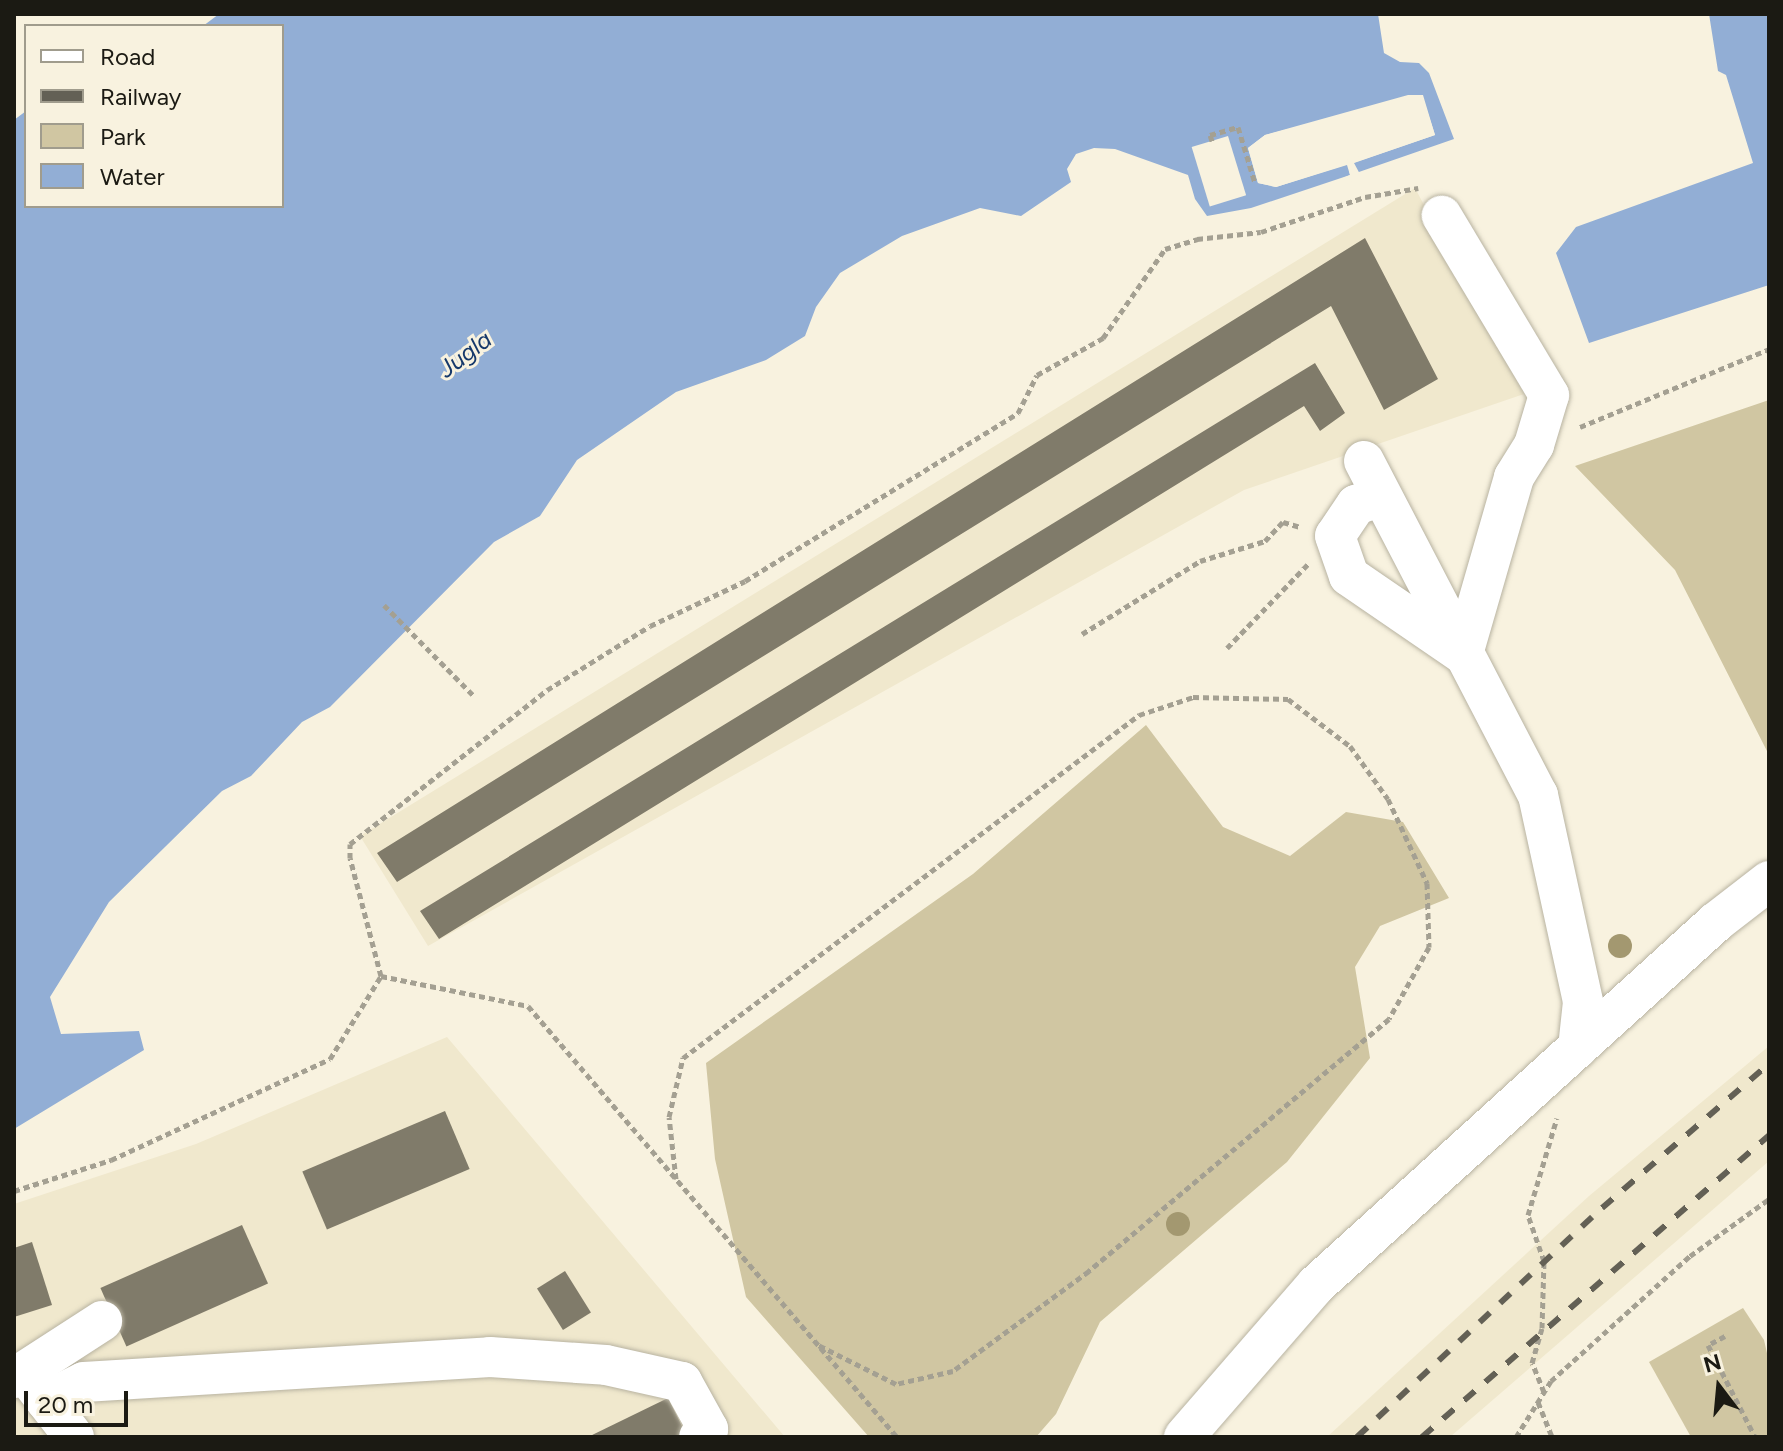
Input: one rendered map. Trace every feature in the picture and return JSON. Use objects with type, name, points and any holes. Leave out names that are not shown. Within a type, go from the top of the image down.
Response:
[{"type":"street","points":[[1442,216],[1549,395],[1534,445],[1514,477],[1463,654]]},
{"type":"street","points":[[1463,654],[1349,576],[1335,536],[1372,479],[1538,795],[1583,1002],[1578,1048]]},
{"type":"street","points":[[1184,1437],[1316,1285],[1716,922],[1769,881]]},
{"type":"street","points":[[28,1384],[102,1321]]},
{"type":"street","points":[[28,1384],[490,1357],[606,1365],[682,1382],[708,1429],[699,1437]]},
{"type":"street","points":[[28,1384],[74,1437]]},
{"type":"path","points":[[1212,141],[1210,135],[1238,127],[1255,183]]},
{"type":"path","points":[[14,1191],[111,1160],[330,1059],[381,976],[350,858],[358,833],[587,662],[745,581],[1018,413],[1037,375],[1103,338],[1165,249],[1197,239],[1261,232],[1403,187],[1421,188],[1442,216]]},
{"type":"path","points":[[1534,445],[1769,349]]},
{"type":"path","points":[[1082,634],[1200,561],[1265,541],[1283,522],[1335,536],[1227,648]]},
{"type":"path","points":[[384,605],[475,697]]},
{"type":"path","points":[[676,1179],[669,1117],[683,1058],[1139,715],[1193,697],[1288,699],[1350,746],[1388,799],[1427,883],[1429,947],[1389,1019],[1089,1271],[953,1371],[896,1384],[818,1345]]},
{"type":"path","points":[[381,976],[528,1006],[897,1437]]},
{"type":"path","points":[[1544,1392],[1532,1363],[1542,1328],[1544,1261],[1528,1215],[1560,1109]]},
{"type":"path","points":[[1516,1437],[1544,1392],[1690,1256],[1769,1199]]},
{"type":"path","points":[[1725,1336],[1708,1345],[1755,1437]]},
{"type":"path","points":[[1537,1401],[1552,1437]]},
{"type":"shaded area","points":[[1415,188],[1524,394],[1244,490],[428,946],[360,836]]},
{"type":"shaded area","points":[[447,1037],[785,1437],[14,1437],[14,1204],[196,1144]]},
{"type":"shaded area","points":[[1769,1046],[1769,1161],[1450,1437],[1327,1437],[1589,1196]]},
{"type":"green space","points":[[1769,400],[1769,755],[1675,570],[1575,466]]},
{"type":"green space","points":[[1146,725],[1223,827],[1290,856],[1346,812],[1403,822],[1449,898],[1380,926],[1355,967],[1370,1058],[1287,1162],[1100,1322],[1056,1414],[1036,1437],[869,1437],[746,1297],[715,1159],[706,1063],[973,874]]},
{"type":"green space","points":[[1743,1308],[1764,1340],[1769,1362],[1769,1437],[1691,1437],[1649,1362]]},
{"type":"water","name":"Jugla","points":[[219,14],[1378,14],[1384,53],[1400,62],[1419,63],[1429,73],[1454,139],[1356,173],[1353,163],[1435,135],[1422,95],[1265,135],[1248,148],[1258,183],[1276,187],[1348,164],[1350,175],[1251,208],[1207,216],[1195,199],[1188,175],[1115,149],[1094,148],[1076,154],[1067,169],[1071,182],[1021,216],[980,208],[902,236],[840,273],[816,307],[805,336],[766,360],[676,392],[577,460],[540,516],[494,542],[330,707],[302,722],[251,776],[222,791],[109,902],[50,997],[61,1034],[139,1031],[144,1050],[14,1129],[14,120],[24,112],[24,208],[284,208],[284,24],[206,24]]},
{"type":"water","points":[[1709,14],[1769,14],[1769,285],[1589,343],[1556,253],[1576,227],[1753,163],[1726,75],[1718,71]]},
{"type":"pier","points":[[1408,95],[1423,95],[1435,135],[1354,163],[1361,176],[1344,185],[1343,178],[1350,175],[1347,165],[1276,187],[1258,183],[1248,148],[1265,135]],"holes":[[[1409,99],[1420,99],[1430,133],[1276,183],[1261,179],[1252,150],[1267,139]]]},
{"type":"pier","points":[[1228,136],[1246,195],[1210,206],[1192,147]]},
{"type":"building","points":[[1365,238],[1438,379],[1384,410],[1331,306],[397,882],[377,853]]},
{"type":"building","points":[[1315,363],[1345,413],[1320,431],[1304,406],[439,939],[420,911]]},
{"type":"building","points":[[445,1111],[470,1169],[327,1230],[302,1172]]},
{"type":"building","points":[[242,1225],[268,1283],[126,1347],[100,1288]]},
{"type":"building","points":[[32,1242],[52,1305],[14,1317],[14,1248]]},
{"type":"building","points":[[565,1271],[591,1313],[563,1330],[537,1288]]},
{"type":"building","points":[[668,1398],[685,1432],[676,1437],[588,1437]]},
{"type":"railway","points":[[1357,1437],[1602,1208],[1769,1064]]},
{"type":"railway","points":[[1422,1437],[1769,1135]]}]
